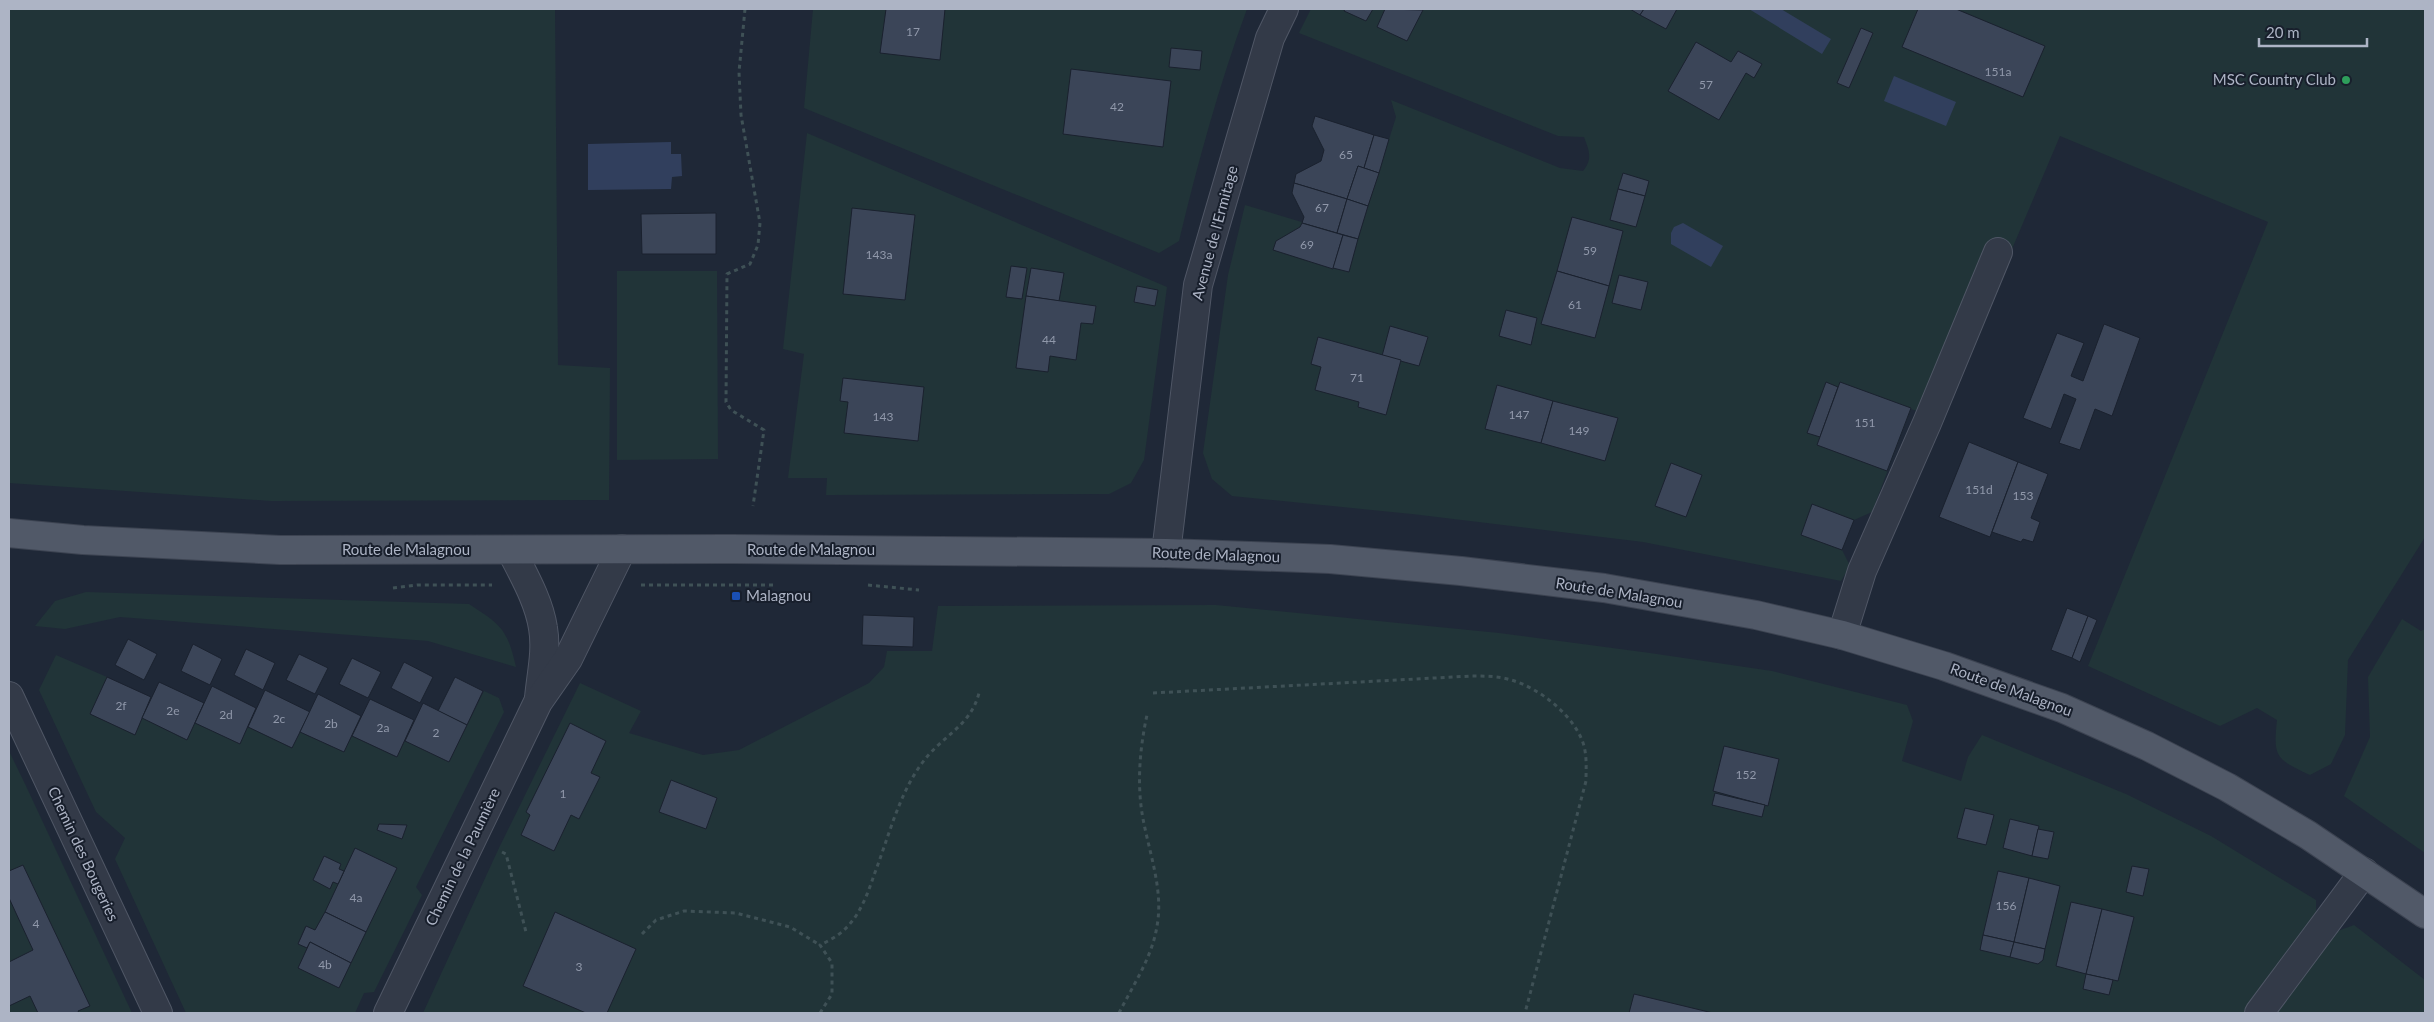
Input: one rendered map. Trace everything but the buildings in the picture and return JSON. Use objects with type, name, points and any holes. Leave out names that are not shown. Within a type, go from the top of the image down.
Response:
[{"type":"main road","name":"Route de Malagnou","points":[[9,533],[83,540],[280,550],[622,549],[1166,553],[1330,559],[1461,570],[1604,588],[1756,615],[1842,635],[1944,666],[2062,708],[2139,742],[2227,787],[2364,872],[2425,914]]},
{"type":"street","name":"Avenue de l'Ermitage","points":[[1166,553],[1198,286],[1270,38],[1284,9]]},
{"type":"street","points":[[1842,635],[1862,571],[1927,423],[1998,252]]},
{"type":"street","name":"Chemin de la Paumière","points":[[388,1013],[538,702],[568,658],[622,549]]},
{"type":"street","name":"Chemin de la Paumière","points":[[511,550],[538,610],[543,629],[544,651],[538,702]]},
{"type":"street","name":"Chemin des Bougeries","points":[[9,696],[158,1013]]},
{"type":"street","points":[[2259,1013],[2364,872]]},
{"type":"path","points":[[745,9],[739,72],[741,115],[760,223],[758,245],[750,264],[727,274],[726,402],[731,410],[764,430],[753,506]]},
{"type":"path","points":[[859,584],[919,590]]},
{"type":"path","points":[[603,586],[780,585]]},
{"type":"path","points":[[393,588],[417,586],[528,586]]},
{"type":"path","points":[[1153,693],[1472,676],[1510,679],[1524,684],[1555,705],[1575,727],[1584,745],[1587,760],[1586,781],[1525,1013]]},
{"type":"path","points":[[820,945],[835,937],[849,926],[864,901],[906,790],[919,767],[933,748],[970,717],[979,693]]},
{"type":"path","points":[[1119,1013],[1148,956],[1157,926],[1157,895],[1142,812],[1141,793],[1141,741],[1147,715]]},
{"type":"path","points":[[498,850],[506,854],[526,932]]},
{"type":"path","points":[[642,934],[656,920],[684,911],[736,913],[790,927],[820,945],[832,963],[832,994],[820,1013]]},
{"type":"green space","points":[[9,9],[555,9],[558,365],[610,368],[609,500],[271,501],[9,483]]},
{"type":"green space","points":[[813,9],[886,9],[880,53],[939,60],[945,9],[1247,9],[1227,66],[1210,124],[1179,241],[1159,253],[804,108]]},
{"type":"green space","points":[[1311,9],[2425,9],[2425,537],[2348,660],[2345,735],[2331,764],[2310,775],[2284,761],[2279,756],[2277,750],[2277,720],[2257,708],[2220,726],[2088,666],[2268,222],[2060,136],[2009,256],[1984,247],[1920,412],[1911,409],[1872,512],[1854,520],[1842,550],[1850,566],[1841,581],[1643,542],[1412,514],[1232,496],[1212,479],[1203,453],[1228,275],[1245,205],[1358,239],[1396,117],[1391,100],[1560,168],[1583,171],[1589,158],[1589,150],[1584,137],[1558,136],[1299,33]]},
{"type":"green space","points":[[807,133],[1167,287],[1144,460],[1131,483],[1109,494],[826,495],[827,478],[788,478],[804,354],[783,349]]},
{"type":"green space","points":[[617,271],[717,271],[718,459],[617,460]]},
{"type":"green space","points":[[86,592],[469,604],[489,617],[506,635],[516,667],[428,641],[120,617],[65,629],[35,626],[55,601]]},
{"type":"green space","points":[[1216,605],[1499,633],[1650,653],[1772,671],[1907,705],[1913,721],[1902,761],[1961,781],[1968,757],[1982,735],[2126,794],[2211,836],[2316,900],[2316,917],[2335,932],[2354,925],[2425,980],[2425,1013],[423,1013],[498,850],[580,683],[641,711],[629,733],[703,755],[739,750],[869,683],[884,667],[887,651],[932,651],[938,606]]},
{"type":"green space","points":[[2402,619],[2421,631],[2425,629],[2425,853],[2344,796],[2370,737],[2368,677]]},
{"type":"green space","points":[[56,655],[107,677],[90,714],[135,735],[142,718],[187,740],[195,723],[240,743],[248,727],[292,748],[300,732],[344,752],[352,736],[396,757],[405,741],[449,762],[484,691],[499,698],[504,712],[416,887],[422,895],[374,992],[364,993],[355,1013],[186,1013],[115,859],[125,838],[96,812],[39,690]],"holes":[[[325,912],[366,932],[339,988],[298,968],[307,948],[298,943],[305,927],[315,930]]]},
{"type":"green space","points":[[9,751],[26,786],[132,1013],[9,1013]]},
{"type":"water","points":[[1749,9],[1781,9],[1831,39],[1822,54]]},
{"type":"water","points":[[1894,76],[1956,102],[1946,126],[1884,101]]},
{"type":"water","points":[[671,142],[671,154],[681,154],[682,176],[672,177],[671,189],[588,190],[588,144]]},
{"type":"water","points":[[1683,223],[1723,246],[1711,267],[1671,244],[1671,233],[1674,227]]},
{"type":"place","name":"MSC Country Club","points":[[2346,80]]},
{"type":"place","name":"Malagnou","points":[[736,596]]}]
